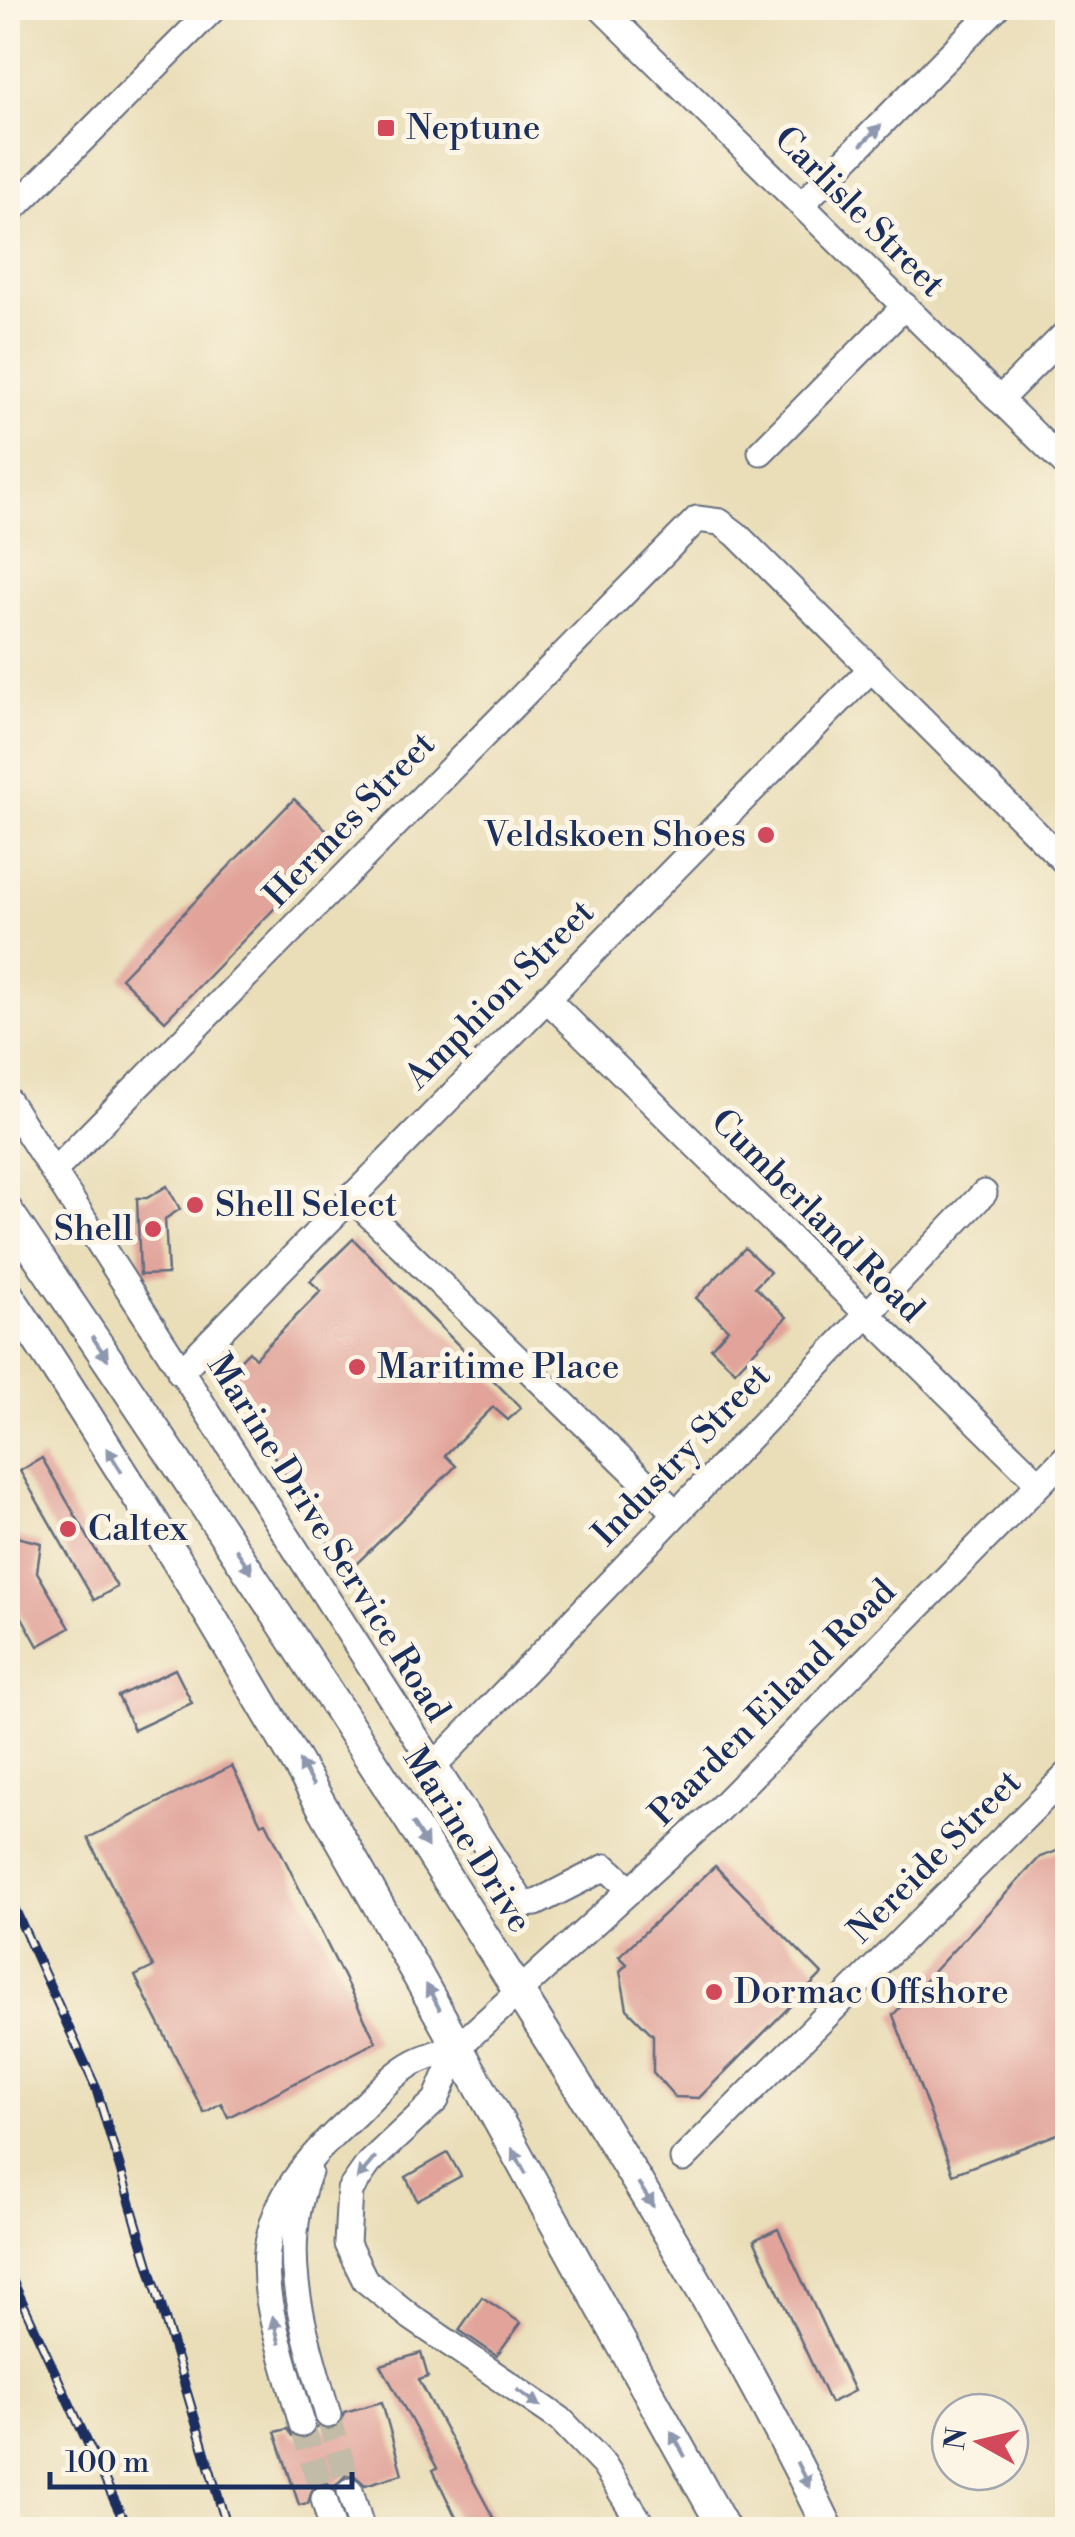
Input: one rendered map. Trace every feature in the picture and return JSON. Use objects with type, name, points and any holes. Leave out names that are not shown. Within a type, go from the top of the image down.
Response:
[{"type":"main road","name":"Marine Drive","points":[[8,1212],[285,1622],[692,2269],[777,2421],[829,2530]]},
{"type":"main road","points":[[8,1295],[241,1660],[725,2530]]},
{"type":"street","points":[[8,214],[214,8]]},
{"type":"street","points":[[802,204],[996,8]]},
{"type":"street","name":"Carlisle Street","points":[[605,9],[1068,467]]},
{"type":"street","points":[[762,452],[904,306]]},
{"type":"street","points":[[999,400],[1068,330]]},
{"type":"street","name":"Hermes Street","points":[[53,1172],[697,519],[711,518],[736,534],[871,669]]},
{"type":"street","points":[[871,669],[1068,864]]},
{"type":"street","name":"Amphion Street","points":[[180,1372],[871,669]]},
{"type":"street","name":"Cumberland Road","points":[[546,998],[1039,1483]]},
{"type":"street","name":"Marine Drive Service Road","points":[[8,1101],[432,1768],[524,1904],[536,1904],[606,1866],[631,1890]]},
{"type":"street","name":"Industry Street","points":[[432,1768],[984,1192]]},
{"type":"street","points":[[350,1196],[675,1512]]},
{"type":"street","name":"Paarden Eiland Road","points":[[459,2046],[631,1890],[851,1677],[1068,1455]]},
{"type":"street","name":"Nereide Street","points":[[683,2159],[1068,1774]]},
{"type":"street","points":[[302,2424],[273,2321],[266,2252],[277,2204],[318,2149],[413,2063],[459,2046]]},
{"type":"street","points":[[459,2046],[436,2100],[368,2163],[350,2190],[347,2244],[356,2268],[381,2296],[560,2419],[604,2465],[644,2530]]},
{"type":"street","points":[[318,2149],[300,2192],[291,2242],[303,2328],[328,2415]]},
{"type":"street","points":[[350,2492],[362,2530]]},
{"type":"street","points":[[324,2499],[333,2530]]},
{"type":"building","points":[[294,799],[339,842],[165,1021],[121,978]]},
{"type":"building","points":[[167,1186],[180,1209],[165,1219],[168,1274],[140,1275],[137,1198],[147,1198]]},
{"type":"building","name":"Maritime Place","points":[[353,1239],[521,1408],[508,1420],[493,1407],[445,1455],[456,1466],[347,1573],[224,1376],[249,1351],[255,1358],[321,1291],[310,1281]]},
{"type":"building","points":[[745,1248],[770,1272],[755,1287],[787,1317],[735,1371],[711,1348],[728,1329],[696,1298]]},
{"type":"building","name":"Caltex","points":[[42,1458],[117,1587],[94,1600],[20,1471]]},
{"type":"building","points":[[8,1535],[41,1543],[37,1572],[70,1628],[38,1646],[8,1592]]},
{"type":"building","points":[[175,1669],[192,1703],[134,1730],[118,1696]]},
{"type":"building","points":[[232,1766],[261,1824],[266,1822],[376,2042],[228,2117],[221,2103],[204,2113],[135,1976],[153,1967],[88,1838]]},
{"type":"building","points":[[1068,1847],[1068,2130],[953,2174],[893,2015],[1040,1857]]},
{"type":"building","name":"Dormac Offshore","points":[[715,1866],[822,1974],[699,2098],[675,2097],[653,2072],[653,2035],[627,2009],[620,1971],[627,1964],[619,1956]]},
{"type":"building","points":[[448,2153],[461,2176],[417,2200],[406,2177]]},
{"type":"building","points":[[778,2229],[854,2391],[830,2403],[754,2240]]},
{"type":"building","points":[[482,2297],[521,2323],[497,2356],[459,2330]]},
{"type":"building","points":[[421,2353],[428,2377],[419,2380],[500,2530],[462,2530],[433,2470],[437,2468],[381,2365]]},
{"type":"building","points":[[382,2402],[402,2474],[365,2485],[355,2476],[346,2475],[334,2487],[327,2483],[313,2487],[308,2503],[299,2505],[275,2432],[287,2429],[292,2436],[306,2440],[318,2427],[332,2431],[339,2427],[344,2412]]},
{"type":"tunnel","points":[[328,2415],[350,2491]]},
{"type":"tunnel","points":[[302,2424],[324,2499]]},
{"type":"railway","points":[[8,1894],[96,2088],[228,2530]]},
{"type":"railway","points":[[8,2271],[128,2530]]},
{"type":"place","name":"Neptune","points":[[386,128]]},
{"type":"place","name":"Veldskoen Shoes","points":[[766,835]]},
{"type":"place","name":"Shell Select","points":[[195,1205]]},
{"type":"place","name":"Shell","points":[[153,1229]]},
{"type":"place","name":"Maritime Place","points":[[357,1367]]},
{"type":"place","name":"Caltex","points":[[68,1529]]},
{"type":"place","name":"Dormac Offshore","points":[[714,1992]]}]
